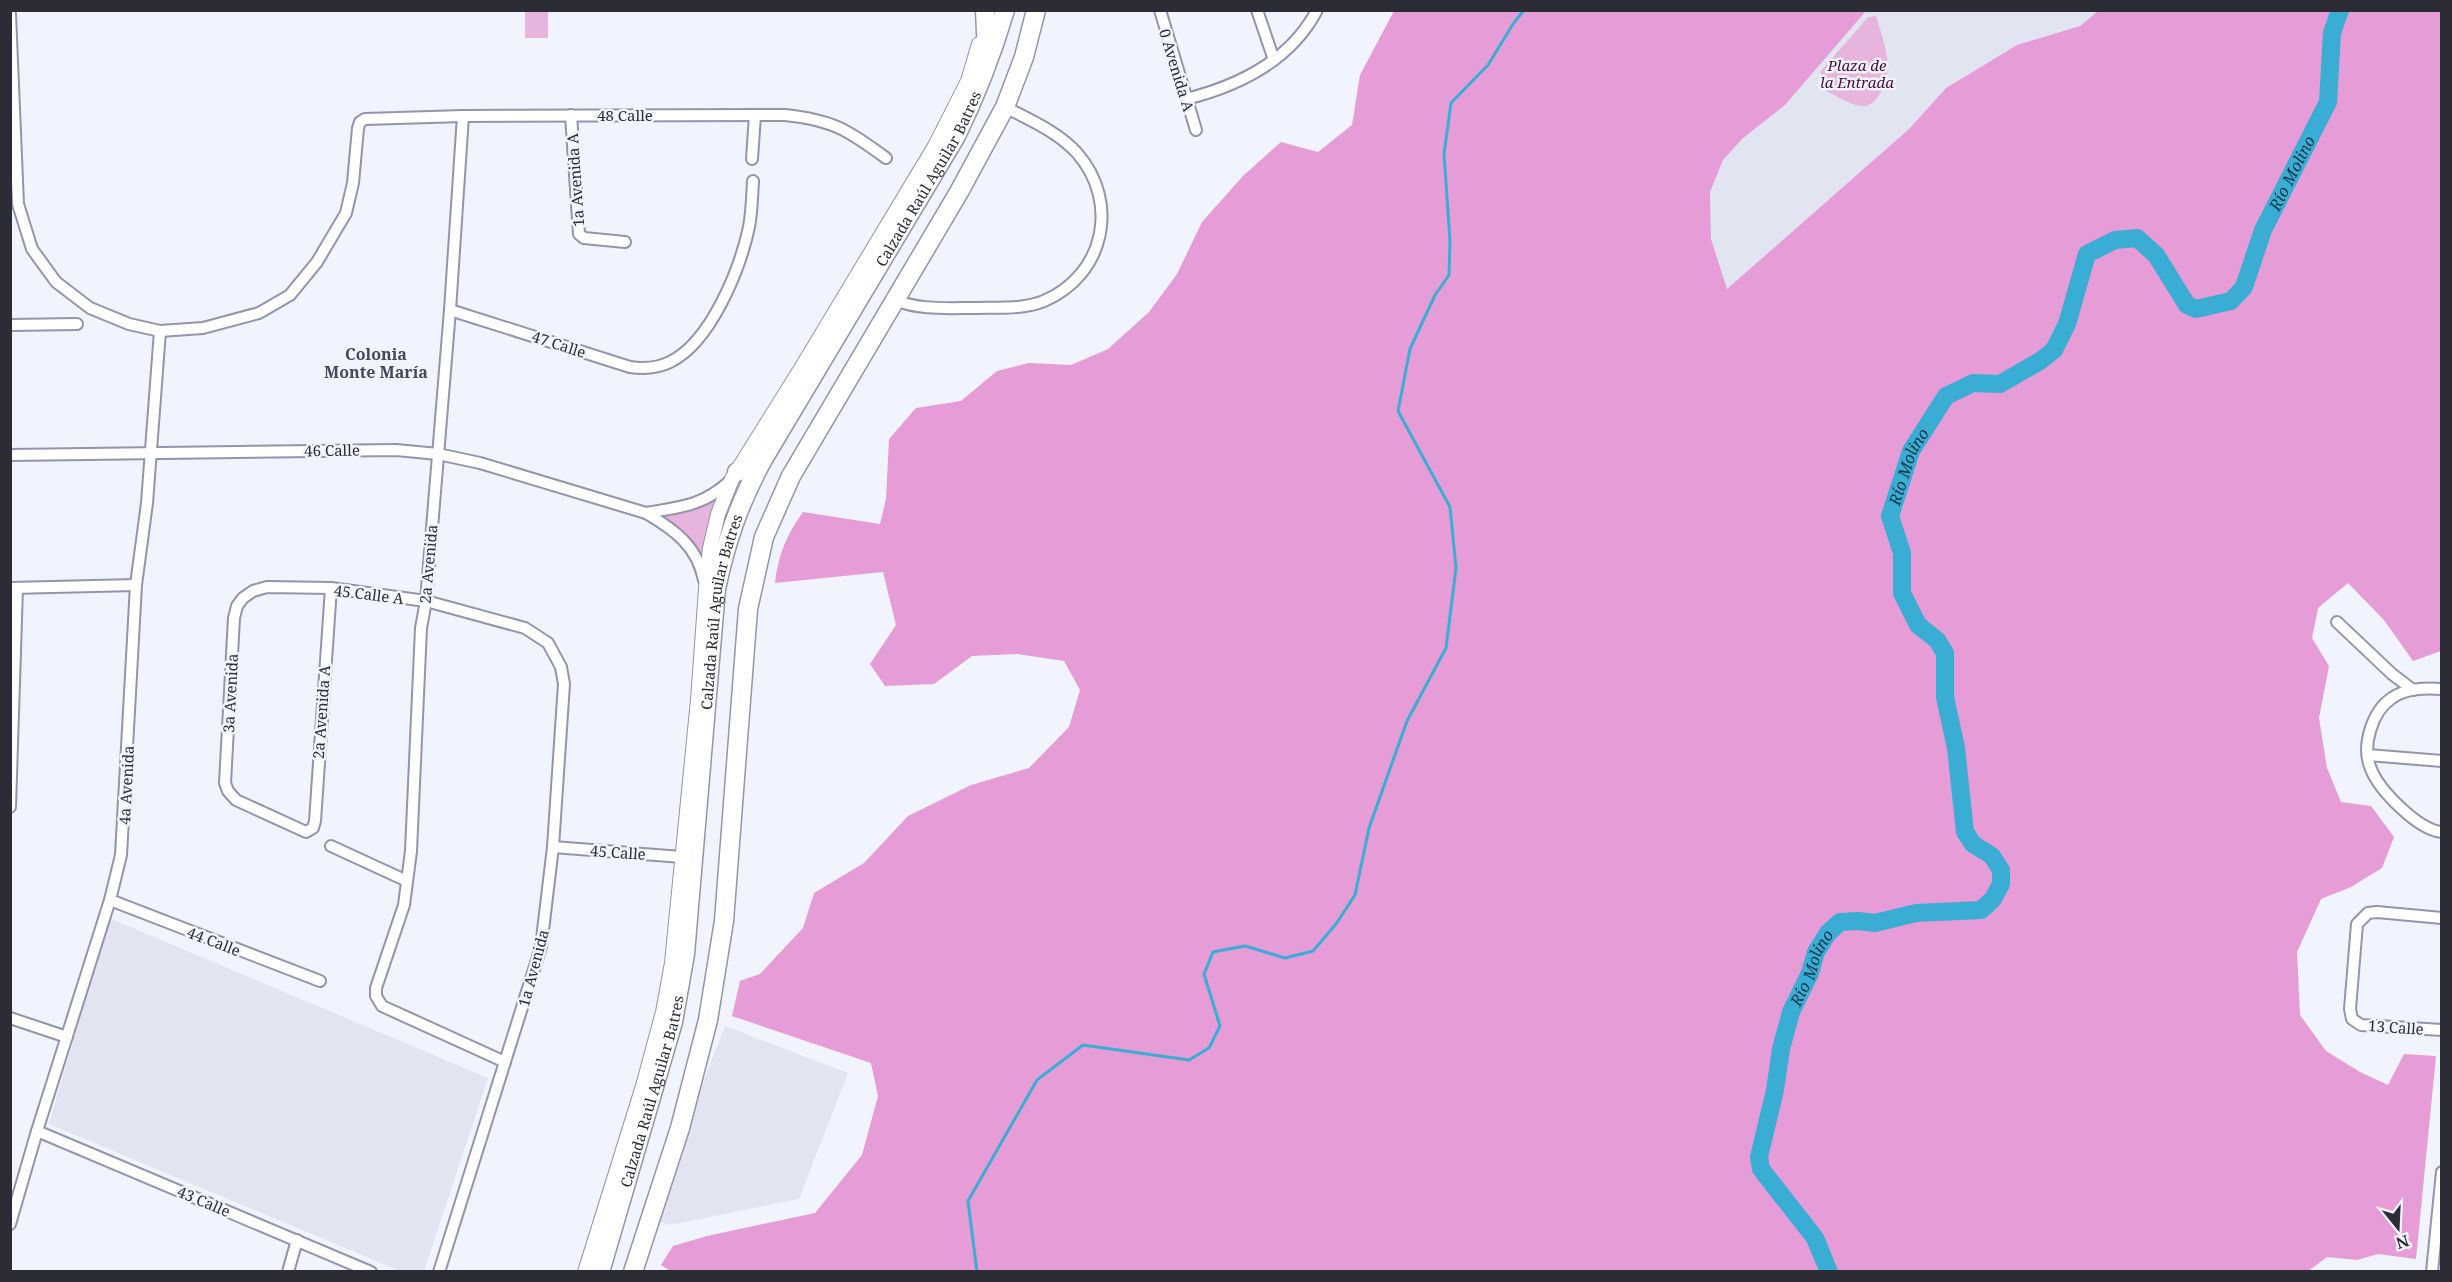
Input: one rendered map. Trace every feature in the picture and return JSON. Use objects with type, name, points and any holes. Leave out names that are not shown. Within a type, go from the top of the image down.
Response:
[{"type":"highway","name":"Calzada Raúl Aguilar Batres","points":[[600,1272],[673,1022],[685,954],[716,589],[725,546],[742,498],[762,461],[934,175],[975,98],[987,65],[985,29],[1005,10]]},
{"type":"highway","name":"Calzada Raúl Aguilar Batres","points":[[633,1272],[680,1128],[708,1020],[724,921],[748,609],[764,537],[791,476],[960,192],[1005,107],[1024,57],[1036,10]]},
{"type":"highway","points":[[985,29],[987,65]]},
{"type":"highway","points":[[735,475],[762,461]]},
{"type":"highway","points":[[628,1140],[656,1083]]},
{"type":"street","name":"0 Avenida A","points":[[1160,10],[1196,130]]},
{"type":"street","points":[[1257,10],[1274,60]]},
{"type":"street","points":[[1186,99],[1227,87],[1274,60],[1294,43],[1317,11]]},
{"type":"street","points":[[10,14],[15,212],[32,249],[56,282],[90,308],[129,324],[160,332]]},
{"type":"street","points":[[585,1272],[628,1140],[669,984],[698,700],[706,586],[713,531],[723,499],[735,475],[921,172],[960,100],[985,29]]},
{"type":"street","points":[[895,300],[910,306],[951,308],[1035,304],[1059,293],[1091,256],[1102,230],[1103,215],[1101,197],[1088,166],[1071,147],[1054,134],[1005,107]]},
{"type":"street","name":"48 Calle","points":[[160,332],[203,328],[259,313],[290,295],[308,275],[340,226],[353,183],[358,128],[360,122],[365,119],[571,115],[806,117],[848,130],[886,158]]},
{"type":"street","name":"1a Avenida A","points":[[571,115],[579,234],[584,238],[625,242]]},
{"type":"street","points":[[752,159],[755,115]]},
{"type":"street","name":"2a Avenida","points":[[462,116],[450,310],[426,601],[421,628],[411,851],[396,933],[376,988],[376,996],[382,1006],[505,1062]]},
{"type":"street","name":"47 Calle","points":[[450,310],[630,367],[642,368],[668,363],[694,344],[708,326],[729,287],[749,228],[753,181]]},
{"type":"street","points":[[10,325],[77,324]]},
{"type":"street","name":"4a Avenida","points":[[10,1224],[16,1183],[67,1037],[110,900],[121,855],[136,585],[147,503],[160,332]]},
{"type":"street","name":"46 Calle","points":[[10,455],[355,449],[438,454],[480,463],[646,513],[663,523],[689,546],[701,565],[706,586]]},
{"type":"street","name":"46 Calle","points":[[646,513],[696,504],[719,491],[735,475]]},
{"type":"street","points":[[10,807],[14,588],[136,585]]},
{"type":"street","name":"45 Calle A","points":[[243,598],[253,591],[267,587],[331,588],[426,601],[525,628],[548,643],[556,654]]},
{"type":"street","name":"2a Avenida A","points":[[228,791],[236,800],[306,832],[313,828],[331,588]]},
{"type":"street","name":"3a Avenida","points":[[228,791],[225,775],[234,618],[237,606],[243,598]]},
{"type":"street","points":[[2337,622],[2392,674],[2413,690]]},
{"type":"street","name":"1a Avenida","points":[[438,1272],[541,947],[554,847],[564,684],[556,654]]},
{"type":"street","points":[[2442,689],[2413,690],[2392,698],[2385,703],[2368,736],[2371,769],[2398,805],[2424,827],[2442,832]]},
{"type":"street","points":[[2368,755],[2442,761]]},
{"type":"street","points":[[331,846],[407,881]]},
{"type":"street","name":"45 Calle","points":[[554,847],[682,857]]},
{"type":"street","name":"44 Calle","points":[[110,900],[320,981]]},
{"type":"street","name":"13 Calle","points":[[2442,918],[2386,912],[2368,913],[2357,924],[2350,1009],[2352,1019],[2361,1024],[2442,1030]]},
{"type":"street","points":[[10,1018],[67,1037]]},
{"type":"street","name":"43 Calle","points":[[36,1131],[371,1272]]},
{"type":"street","points":[[2432,1272],[2442,1172]]},
{"type":"street","points":[[288,1272],[297,1240]]},
{"type":"shaded area","points":[[1394,11],[1866,11],[1785,105],[1742,139],[1723,160],[1710,192],[1711,239],[1727,289],[1909,129],[1946,88],[2017,45],[2080,26],[2098,11],[2441,11],[2441,651],[2413,661],[2384,620],[2348,583],[2318,608],[2312,638],[2329,666],[2319,718],[2327,768],[2341,802],[2371,806],[2394,837],[2382,868],[2351,887],[2321,899],[2297,952],[2300,1015],[2326,1051],[2360,1072],[2388,1085],[2404,1054],[2436,1056],[2416,1259],[2378,1254],[2357,1260],[2327,1257],[2307,1272],[672,1272],[661,1265],[673,1246],[707,1236],[815,1213],[862,1155],[878,1096],[871,1063],[732,1016],[740,981],[760,974],[803,928],[814,893],[864,863],[908,816],[971,785],[1029,768],[1069,727],[1080,690],[1064,661],[1017,654],[972,656],[934,684],[885,686],[870,664],[896,625],[883,572],[775,583],[781,554],[792,528],[803,512],[880,524],[886,499],[889,439],[916,408],[961,401],[997,371],[1029,363],[1071,365],[1108,349],[1149,312],[1177,274],[1202,222],[1243,176],[1281,142],[1318,152],[1352,125],[1360,75]]},
{"type":"shaded area","points":[[1866,11],[2098,11],[2080,26],[2017,45],[1946,88],[1909,129],[1727,289],[1711,239],[1710,191],[1723,160],[1742,139],[1785,105]]},
{"type":"shaded area","points":[[109,918],[488,1078],[424,1271],[400,1271],[49,1124]]},
{"type":"shaded area","points":[[725,1026],[848,1073],[799,1199],[670,1225],[650,1218]]},
{"type":"green space","points":[[525,11],[548,11],[548,38],[525,38]]},
{"type":"green space","name":"Plaza de la Entrada","points":[[1876,16],[1887,58],[1886,78],[1874,102],[1866,106],[1857,105],[1826,91],[1821,71],[1868,17]]},
{"type":"green space","points":[[721,492],[706,586],[677,533],[666,519],[646,513]]},
{"type":"waterway","points":[[977,1272],[968,1201],[1037,1080],[1083,1045],[1189,1060],[1209,1048],[1220,1026],[1204,974],[1213,952],[1245,946],[1285,958],[1313,951],[1336,924],[1355,895],[1369,828],[1407,721],[1446,648],[1456,568],[1450,507],[1398,411],[1410,349],[1435,295],[1449,275],[1450,241],[1444,154],[1451,103],[1488,65],[1524,10]]},
{"type":"waterway","name":"Río Molino","points":[[1829,1272],[1815,1238],[1761,1169],[1759,1157],[1791,1012],[1810,973],[1816,952],[1828,933],[1840,922],[1875,923],[1916,913],[1981,910],[1993,899],[2001,884],[2001,870],[1992,856],[1973,844],[1965,832],[1956,748],[1945,697],[1945,653],[1937,640],[1918,625],[1902,593],[1902,553],[1890,516],[1911,451],[1946,396],[1973,383],[2000,384],[2040,361],[2054,350],[2067,324],[2087,254],[2115,240],[2137,238],[2156,255],[2187,305],[2196,309],[2231,301],[2244,287],[2263,230],[2328,102],[2332,33],[2340,10]]},
{"type":"district","name":"Colonia Monte María","points":[[376,363]]}]
